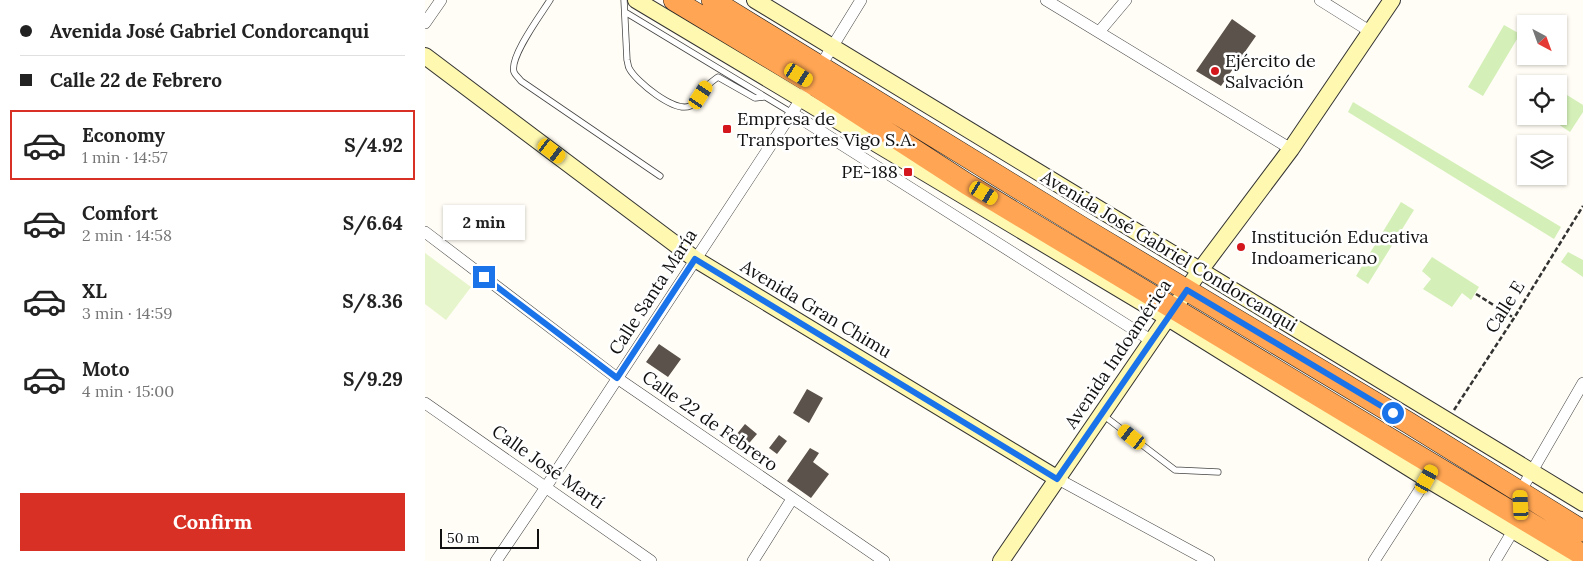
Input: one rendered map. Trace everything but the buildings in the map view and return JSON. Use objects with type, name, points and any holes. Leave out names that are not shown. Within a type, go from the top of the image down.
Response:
[{"type":"highway","name":"Avenida José Gabriel Condorcanqui","points":[[674,0],[811,82],[967,184],[1171,313],[1431,473],[1517,524],[1583,555]]},
{"type":"highway","name":"Avenida José Gabriel Condorcanqui","points":[[712,0],[811,82],[1083,228],[1409,423],[1583,531]]},
{"type":"street","points":[[425,23],[441,0]]},
{"type":"street","name":"Avenida José Gabriel Condorcanqui","points":[[755,0],[1583,503]]},
{"type":"street","name":"Calle Santa María","points":[[496,561],[792,113],[861,0]]},
{"type":"street","points":[[1046,0],[1291,149]]},
{"type":"street","points":[[1099,32],[1126,0]]},
{"type":"street","points":[[1320,0],[1371,32]]},
{"type":"street","name":"Avenida Indoamérica","points":[[1001,561],[1187,290],[1291,149],[1392,0]]},
{"type":"street","name":"Avenida José Gabriel Condorcanqui","points":[[631,6],[811,82]]},
{"type":"street","name":"Avenida Gran Chimu","points":[[425,56],[695,259],[1057,479],[1209,561]]},
{"type":"street","points":[[792,113],[1152,341]]},
{"type":"street","name":"Calle 22 de Febrero","points":[[425,232],[617,378],[885,561]]},
{"type":"street","points":[[1495,561],[1517,524],[1520,492],[1583,383]]},
{"type":"street","name":"Calle José Martí","points":[[425,403],[651,561]]},
{"type":"street","points":[[1374,561],[1431,473]]},
{"type":"street","points":[[753,561],[792,499]]},
{"type":"street","name":"Avenida José Gabriel Condorcanqui","points":[[1517,524],[1565,561]]},
{"type":"lane","points":[[550,0],[513,61],[514,72],[521,81],[660,176]]},
{"type":"lane","points":[[624,0],[764,96],[792,113]]},
{"type":"lane","points":[[631,6],[627,60],[629,68],[638,80],[657,95],[681,108],[691,105],[709,83],[718,78],[755,98],[764,96]]},
{"type":"lane","points":[[1101,414],[1175,470],[1218,472]]},
{"type":"path","name":"Calle E","points":[[1447,421],[1514,318],[1583,206]]},
{"type":"path","points":[[1476,294],[1514,318]]},
{"type":"green space","points":[[1504,25],[1517,32],[1517,39],[1483,96],[1468,87]]},
{"type":"green space","points":[[1567,95],[1583,105],[1583,112],[1570,132],[1560,125],[1567,125]]},
{"type":"green space","points":[[1353,102],[1561,227],[1554,239],[1348,112]]},
{"type":"green space","points":[[1401,202],[1414,210],[1368,284],[1356,276]]},
{"type":"green space","points":[[1568,252],[1583,260],[1583,277],[1561,262]]},
{"type":"green space","points":[[425,253],[471,287],[446,320],[425,304]]},
{"type":"green space","points":[[1432,257],[1479,287],[1471,300],[1462,293],[1452,307],[1423,289],[1431,279],[1422,271]]},
{"type":"place","name":"Ejército de Salvación","points":[[1215,71]]},
{"type":"place","name":"Empresa de Transportes Vigo S.A.","points":[[727,129]]},
{"type":"place","name":"PE-188","points":[[908,172]]},
{"type":"place","name":"Institución Educativa Indoamericano","points":[[1241,247]]},
{"type":"route","points":[[484,277],[617,378],[695,259],[1057,479],[1187,290],[1393,413]]}]
